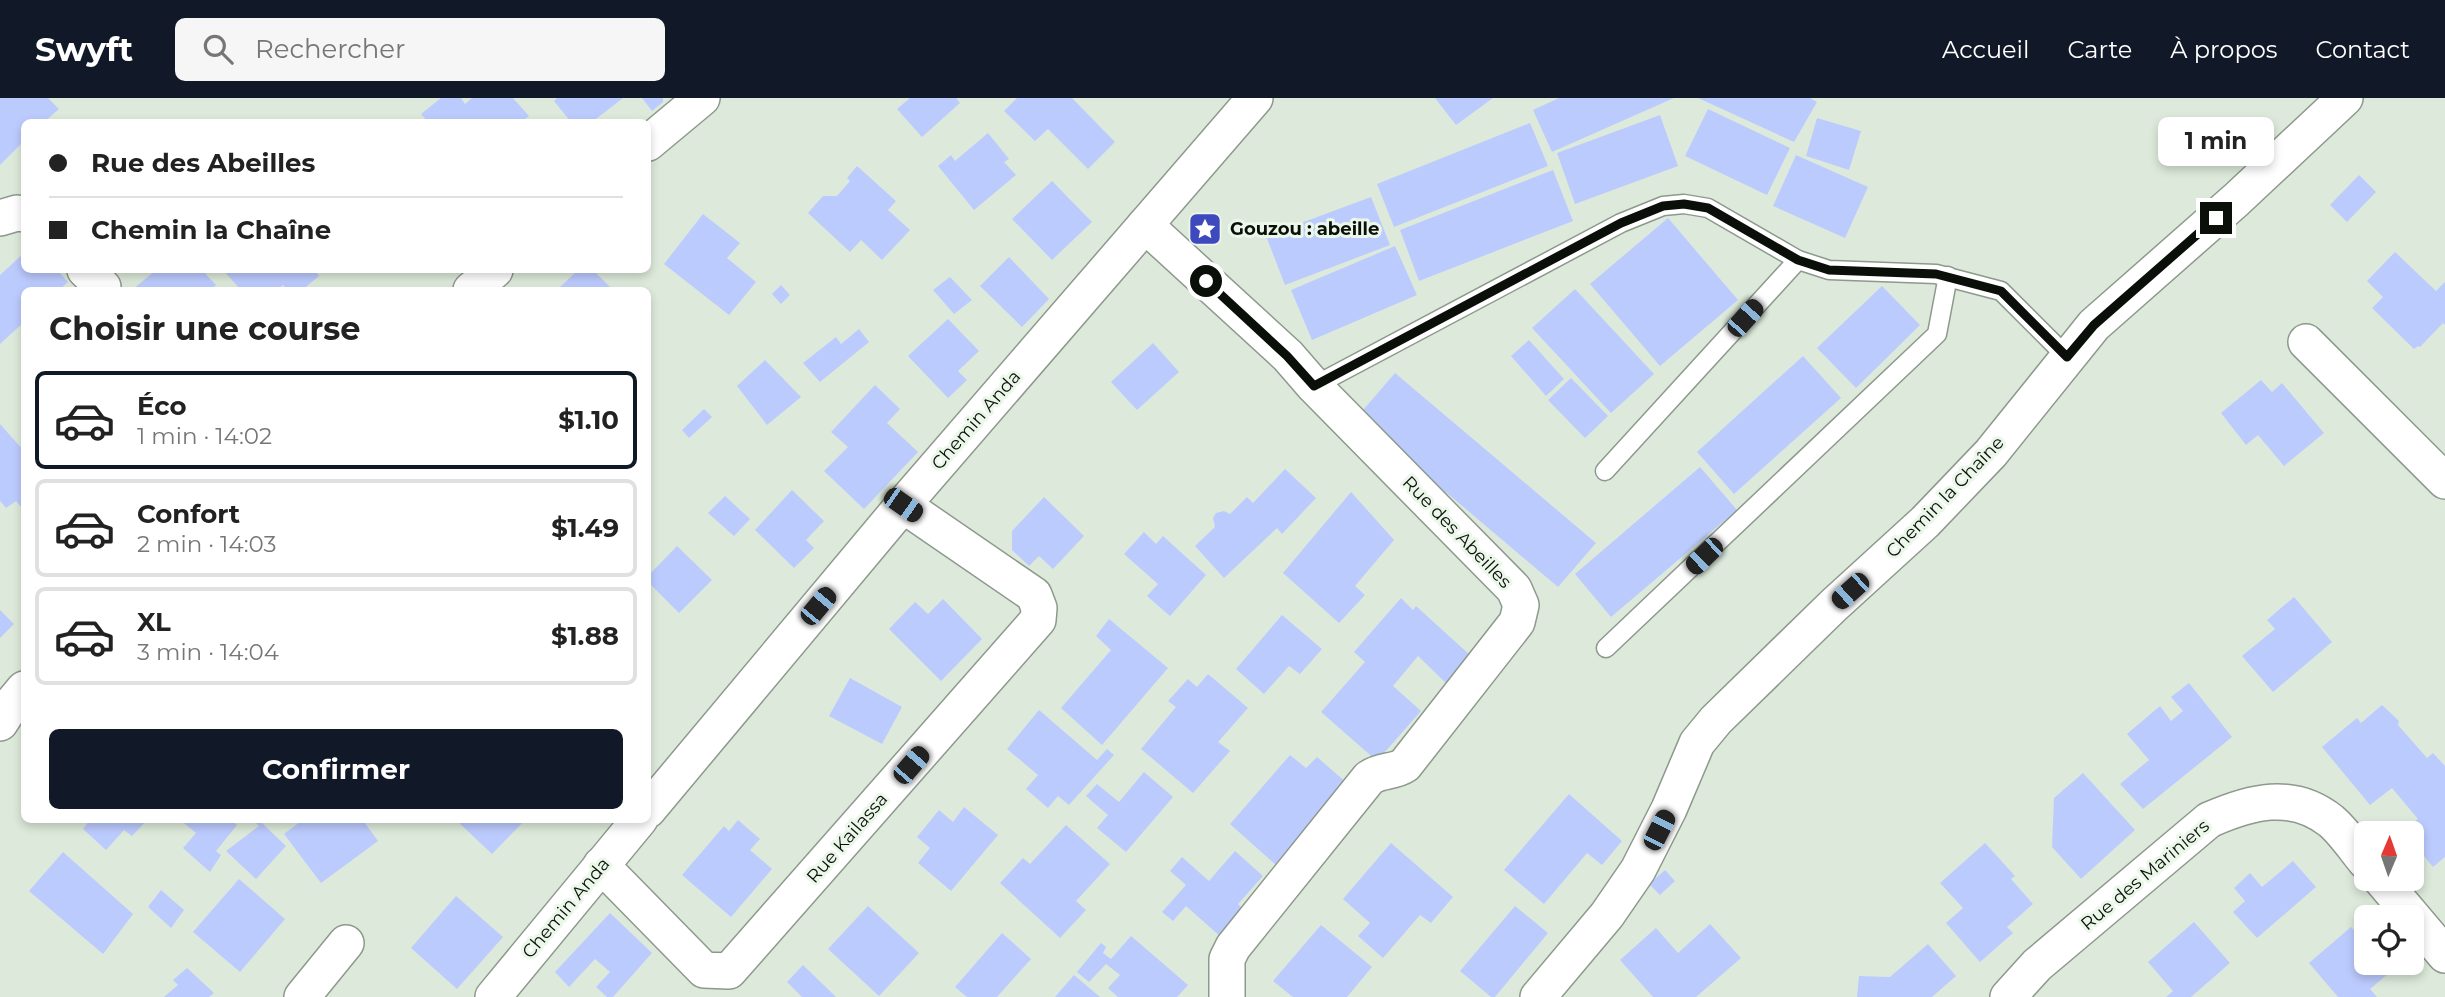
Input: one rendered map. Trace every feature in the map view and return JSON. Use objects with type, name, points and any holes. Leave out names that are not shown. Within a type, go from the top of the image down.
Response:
[{"type":"street","points":[[651,140],[702,98]]},
{"type":"street","name":"Chemin Anda","points":[[651,806],[903,505],[1255,98]]},
{"type":"street","name":"Chemin la Chaîne","points":[[1538,997],[1608,915],[1638,870],[1669,809],[1697,743],[1716,720],[1944,502],[1991,453],[2094,325],[2236,200],[2346,98]]},
{"type":"street","points":[[0,218],[21,214]]},
{"type":"street","name":"Rue des Abeilles","points":[[1145,225],[1287,356],[1514,589],[1521,605],[1517,622],[1405,765],[1396,770],[1378,772],[1369,778],[1233,947],[1227,959],[1227,997]]},
{"type":"street","points":[[475,287],[491,273]]},
{"type":"street","points":[[2306,342],[2445,481]]},
{"type":"street","name":"Rue Kailassa","points":[[601,865],[704,970],[729,971],[1038,620],[1039,608],[1034,595],[903,505]]},
{"type":"street","points":[[0,723],[21,693]]},
{"type":"street","name":"Rue des Mariniers","points":[[2008,997],[2037,965],[2209,820],[2238,807],[2269,800],[2302,805],[2331,821],[2354,848]]},
{"type":"street","name":"Chemin Anda","points":[[493,997],[637,823]]},
{"type":"street","points":[[2391,891],[2445,955]]},
{"type":"street","points":[[302,997],[346,943]]},
{"type":"lane","points":[[1314,386],[1621,223],[1663,206],[1684,204],[1708,208],[1798,260],[1829,270],[1948,276],[2001,291],[2067,357]]},
{"type":"lane","points":[[1605,471],[1798,260]]},
{"type":"lane","points":[[1606,648],[1937,334],[1948,276]]},
{"type":"building","points":[[0,98],[48,98],[59,109],[47,119],[21,119],[21,144],[0,165]]},
{"type":"building","points":[[441,98],[461,98],[465,104],[472,98],[513,98],[529,116],[525,119],[425,119],[421,114]]},
{"type":"building","points":[[557,98],[623,98],[596,119],[569,119],[554,101]]},
{"type":"building","points":[[642,98],[663,98],[663,102],[652,111]]},
{"type":"building","points":[[910,98],[956,98],[960,103],[922,137],[897,109]]},
{"type":"building","points":[[1017,98],[1072,98],[1115,142],[1088,169],[1048,129],[1035,141],[1004,111]]},
{"type":"building","points":[[1435,98],[1493,98],[1456,125]]},
{"type":"building","points":[[1559,98],[1674,98],[1552,152],[1533,110]]},
{"type":"building","points":[[1698,98],[1810,98],[1817,102],[1794,142]]},
{"type":"building","points":[[1708,109],[1790,148],[1767,195],[1685,156]]},
{"type":"building","points":[[1660,115],[1678,166],[1575,204],[1557,153]]},
{"type":"building","points":[[1817,118],[1861,131],[1849,170],[1806,156]]},
{"type":"building","points":[[1530,123],[1548,166],[1394,227],[1377,184]]},
{"type":"building","points":[[988,133],[1009,159],[1004,162],[1016,175],[974,210],[938,166],[951,155],[955,161]]},
{"type":"building","points":[[1796,155],[1868,187],[1845,238],[1773,206]]},
{"type":"building","points":[[857,166],[896,201],[888,210],[910,230],[882,260],[861,240],[850,252],[808,213],[823,196],[837,196],[850,181],[847,178]]},
{"type":"building","points":[[1553,170],[1573,221],[1419,281],[1400,230]]},
{"type":"building","points":[[2359,175],[2376,192],[2347,222],[2330,205]]},
{"type":"building","points":[[1052,181],[1092,222],[1052,260],[1012,219]]},
{"type":"building","points":[[1371,197],[1390,245],[1285,285],[1266,236]]},
{"type":"building","points":[[703,214],[740,243],[727,258],[756,282],[729,315],[664,264]]},
{"type":"building","points":[[1668,218],[1738,300],[1660,366],[1590,284]]},
{"type":"building","points":[[1395,246],[1417,295],[1312,340],[1291,290]]},
{"type":"building","points":[[2395,252],[2436,291],[2445,282],[2445,325],[2443,323],[2420,347],[2414,349],[2372,308],[2383,297],[2367,281]]},
{"type":"building","points":[[21,256],[21,273],[60,273],[68,282],[62,287],[21,287],[21,325],[0,344],[0,275]]},
{"type":"building","points":[[1009,257],[1049,299],[1022,327],[980,286]]},
{"type":"building","points":[[152,273],[205,273],[216,285],[214,287],[136,287]]},
{"type":"building","points":[[226,273],[316,273],[319,276],[306,287],[238,287]]},
{"type":"building","points":[[575,273],[596,273],[610,287],[560,287]]},
{"type":"building","points":[[950,277],[972,300],[954,314],[933,290]]},
{"type":"building","points":[[781,285],[790,295],[781,304],[772,294]]},
{"type":"building","points":[[1882,286],[1920,325],[1856,388],[1817,348]]},
{"type":"building","points":[[1575,289],[1654,374],[1611,413],[1532,328]]},
{"type":"building","points":[[948,319],[979,351],[958,371],[967,380],[948,398],[908,356]]},
{"type":"building","points":[[859,329],[869,342],[820,382],[803,363],[836,337],[841,344]]},
{"type":"building","points":[[1529,340],[1564,379],[1546,396],[1511,356]]},
{"type":"building","points":[[1153,343],[1179,372],[1137,410],[1111,382]]},
{"type":"building","points":[[1803,356],[1841,398],[1734,494],[1697,452]]},
{"type":"building","points":[[765,360],[801,397],[767,425],[737,386]]},
{"type":"building","points":[[1395,373],[1596,543],[1558,587],[1357,417]]},
{"type":"building","points":[[1571,378],[1608,416],[1585,438],[1548,400]]},
{"type":"building","points":[[2261,380],[2272,392],[2282,383],[2324,433],[2284,466],[2258,435],[2246,445],[2221,413]]},
{"type":"building","points":[[875,385],[900,409],[887,423],[918,452],[864,509],[824,471],[848,447],[831,432]]},
{"type":"building","points":[[704,409],[712,417],[689,438],[682,430]]},
{"type":"building","points":[[0,424],[21,448],[21,507],[16,501],[6,508],[0,501]]},
{"type":"building","points":[[1700,467],[1737,510],[1611,617],[1575,574]]},
{"type":"building","points":[[1285,469],[1316,498],[1282,534],[1277,528],[1224,578],[1195,546],[1215,527],[1213,518],[1216,513],[1224,511],[1230,514],[1247,497],[1253,503]]},
{"type":"building","points":[[792,490],[824,521],[806,540],[814,548],[794,568],[755,530]]},
{"type":"building","points":[[1351,492],[1394,540],[1355,586],[1365,595],[1339,623],[1283,573]]},
{"type":"building","points":[[725,496],[750,519],[734,536],[708,513]]},
{"type":"building","points":[[1044,497],[1084,536],[1053,569],[1039,556],[1029,566],[1012,550],[1012,531]]},
{"type":"building","points":[[1144,532],[1156,544],[1163,536],[1206,575],[1170,616],[1147,596],[1158,584],[1124,554]]},
{"type":"building","points":[[677,546],[712,580],[679,613],[651,585],[651,573]]},
{"type":"building","points":[[2294,597],[2332,642],[2273,692],[2242,656],[2275,629],[2267,620]]},
{"type":"building","points":[[1401,598],[1413,610],[1416,606],[1471,656],[1446,683],[1418,656],[1393,686],[1421,711],[1377,761],[1321,712],[1365,662],[1354,652]]},
{"type":"building","points":[[943,599],[982,639],[941,681],[889,629],[915,602],[928,614]]},
{"type":"building","points":[[0,610],[14,624],[0,638]]},
{"type":"building","points":[[1282,615],[1322,649],[1300,674],[1289,666],[1264,694],[1236,669]]},
{"type":"building","points":[[1109,619],[1168,668],[1102,745],[1061,708],[1111,650],[1096,636]]},
{"type":"building","points":[[1208,674],[1248,708],[1218,742],[1230,751],[1193,793],[1141,749],[1176,707],[1168,701],[1188,679],[1197,687]]},
{"type":"building","points":[[850,678],[902,707],[882,744],[829,716]]},
{"type":"building","points":[[2189,683],[2232,737],[2143,809],[2120,784],[2149,760],[2127,734],[2160,706],[2171,721],[2183,711],[2171,697]]},
{"type":"building","points":[[2382,705],[2399,721],[2398,725],[2427,758],[2433,753],[2445,766],[2445,857],[2433,867],[2424,856],[2424,821],[2416,821],[2418,819],[2392,788],[2370,805],[2322,747],[2357,718],[2361,723]]},
{"type":"building","points":[[1039,710],[1097,760],[1107,749],[1114,755],[1069,805],[1058,796],[1048,808],[1026,789],[1038,775],[1007,749]]},
{"type":"building","points":[[1290,755],[1306,768],[1317,757],[1347,783],[1276,865],[1230,824]]},
{"type":"building","points":[[1144,772],[1173,797],[1126,852],[1097,828],[1108,815],[1086,796],[1097,784],[1119,802]]},
{"type":"building","points":[[2083,773],[2135,830],[2081,879],[2052,847],[2054,798]]},
{"type":"building","points":[[1569,794],[1622,841],[1602,865],[1587,853],[1544,904],[1504,870]]},
{"type":"building","points":[[964,807],[998,835],[951,891],[918,863],[930,848],[917,837],[939,810],[953,822]]},
{"type":"building","points":[[738,820],[760,839],[750,850],[772,869],[731,917],[682,875],[724,826],[729,831]]},
{"type":"building","points":[[88,823],[144,823],[132,836],[124,830],[106,850],[83,829]]},
{"type":"building","points":[[184,823],[237,825],[216,851],[221,855],[210,872],[183,848],[196,833]]},
{"type":"building","points":[[256,823],[262,823],[286,846],[256,879],[226,851],[259,826]]},
{"type":"building","points":[[299,823],[365,823],[378,841],[321,883],[284,834]]},
{"type":"building","points":[[459,823],[522,823],[492,854]]},
{"type":"building","points":[[1066,825],[1110,864],[1076,901],[1086,910],[1060,938],[1000,883],[1023,858],[1030,864]]},
{"type":"building","points":[[1391,843],[1453,897],[1431,923],[1420,915],[1383,958],[1358,936],[1370,923],[1343,899]]},
{"type":"building","points":[[1985,843],[2015,876],[2011,879],[2033,904],[2007,927],[2013,933],[1980,962],[1946,923],[1963,908],[1940,883]]},
{"type":"building","points":[[1235,851],[1263,876],[1238,904],[1245,911],[1221,937],[1186,906],[1173,921],[1162,912],[1186,885],[1170,871],[1182,857],[1209,881]]},
{"type":"building","points":[[63,852],[133,914],[103,954],[29,891]]},
{"type":"building","points":[[2293,861],[2316,887],[2257,938],[2233,912],[2245,901],[2234,888],[2250,873],[2262,887]]},
{"type":"building","points":[[1665,870],[1675,881],[1660,895],[1649,884]]},
{"type":"building","points":[[239,879],[285,919],[240,972],[193,932]]},
{"type":"building","points":[[161,890],[184,910],[171,928],[148,907]]},
{"type":"building","points":[[456,896],[503,937],[457,989],[411,948]]},
{"type":"building","points":[[868,906],[919,953],[879,996],[828,949]]},
{"type":"building","points":[[1515,906],[1548,933],[1495,997],[1491,997],[1460,971]]},
{"type":"building","points":[[610,913],[652,953],[613,997],[607,997],[596,987],[610,972],[595,959],[569,987],[555,972]]},
{"type":"building","points":[[2194,922],[2230,963],[2191,997],[2166,997],[2173,991],[2148,962]]},
{"type":"building","points":[[1710,924],[1741,958],[1696,997],[1653,997],[1620,960],[1656,928],[1678,953]]},
{"type":"building","points":[[1321,925],[1372,967],[1347,997],[1293,997],[1273,981]]},
{"type":"building","points":[[2351,927],[2354,930],[2354,975],[2386,975],[2370,989],[2377,997],[2338,997],[2309,963]]},
{"type":"building","points":[[1002,933],[1031,959],[997,997],[967,997],[955,987]]},
{"type":"building","points":[[1131,936],[1188,985],[1177,997],[1118,997],[1108,988],[1120,975],[1106,964],[1089,982],[1077,972],[1101,943],[1106,947],[1103,953],[1111,959]]},
{"type":"building","points":[[1928,944],[1956,976],[1932,997],[1857,997],[1859,976],[1890,977]]},
{"type":"building","points":[[803,965],[836,997],[802,997],[787,982]]},
{"type":"building","points":[[187,968],[214,993],[209,997],[164,997],[178,985],[173,980]]},
{"type":"building","points":[[1074,975],[1100,997],[1055,997]]},
{"type":"place","name":"Gouzou : abeille","points":[[1205,229]]},
{"type":"route","points":[[1206,281],[1287,356],[1314,386],[1621,223],[1663,206],[1684,204],[1708,208],[1798,260],[1829,270],[1936,274],[2001,291],[2067,357],[2094,325],[2216,218]]}]
